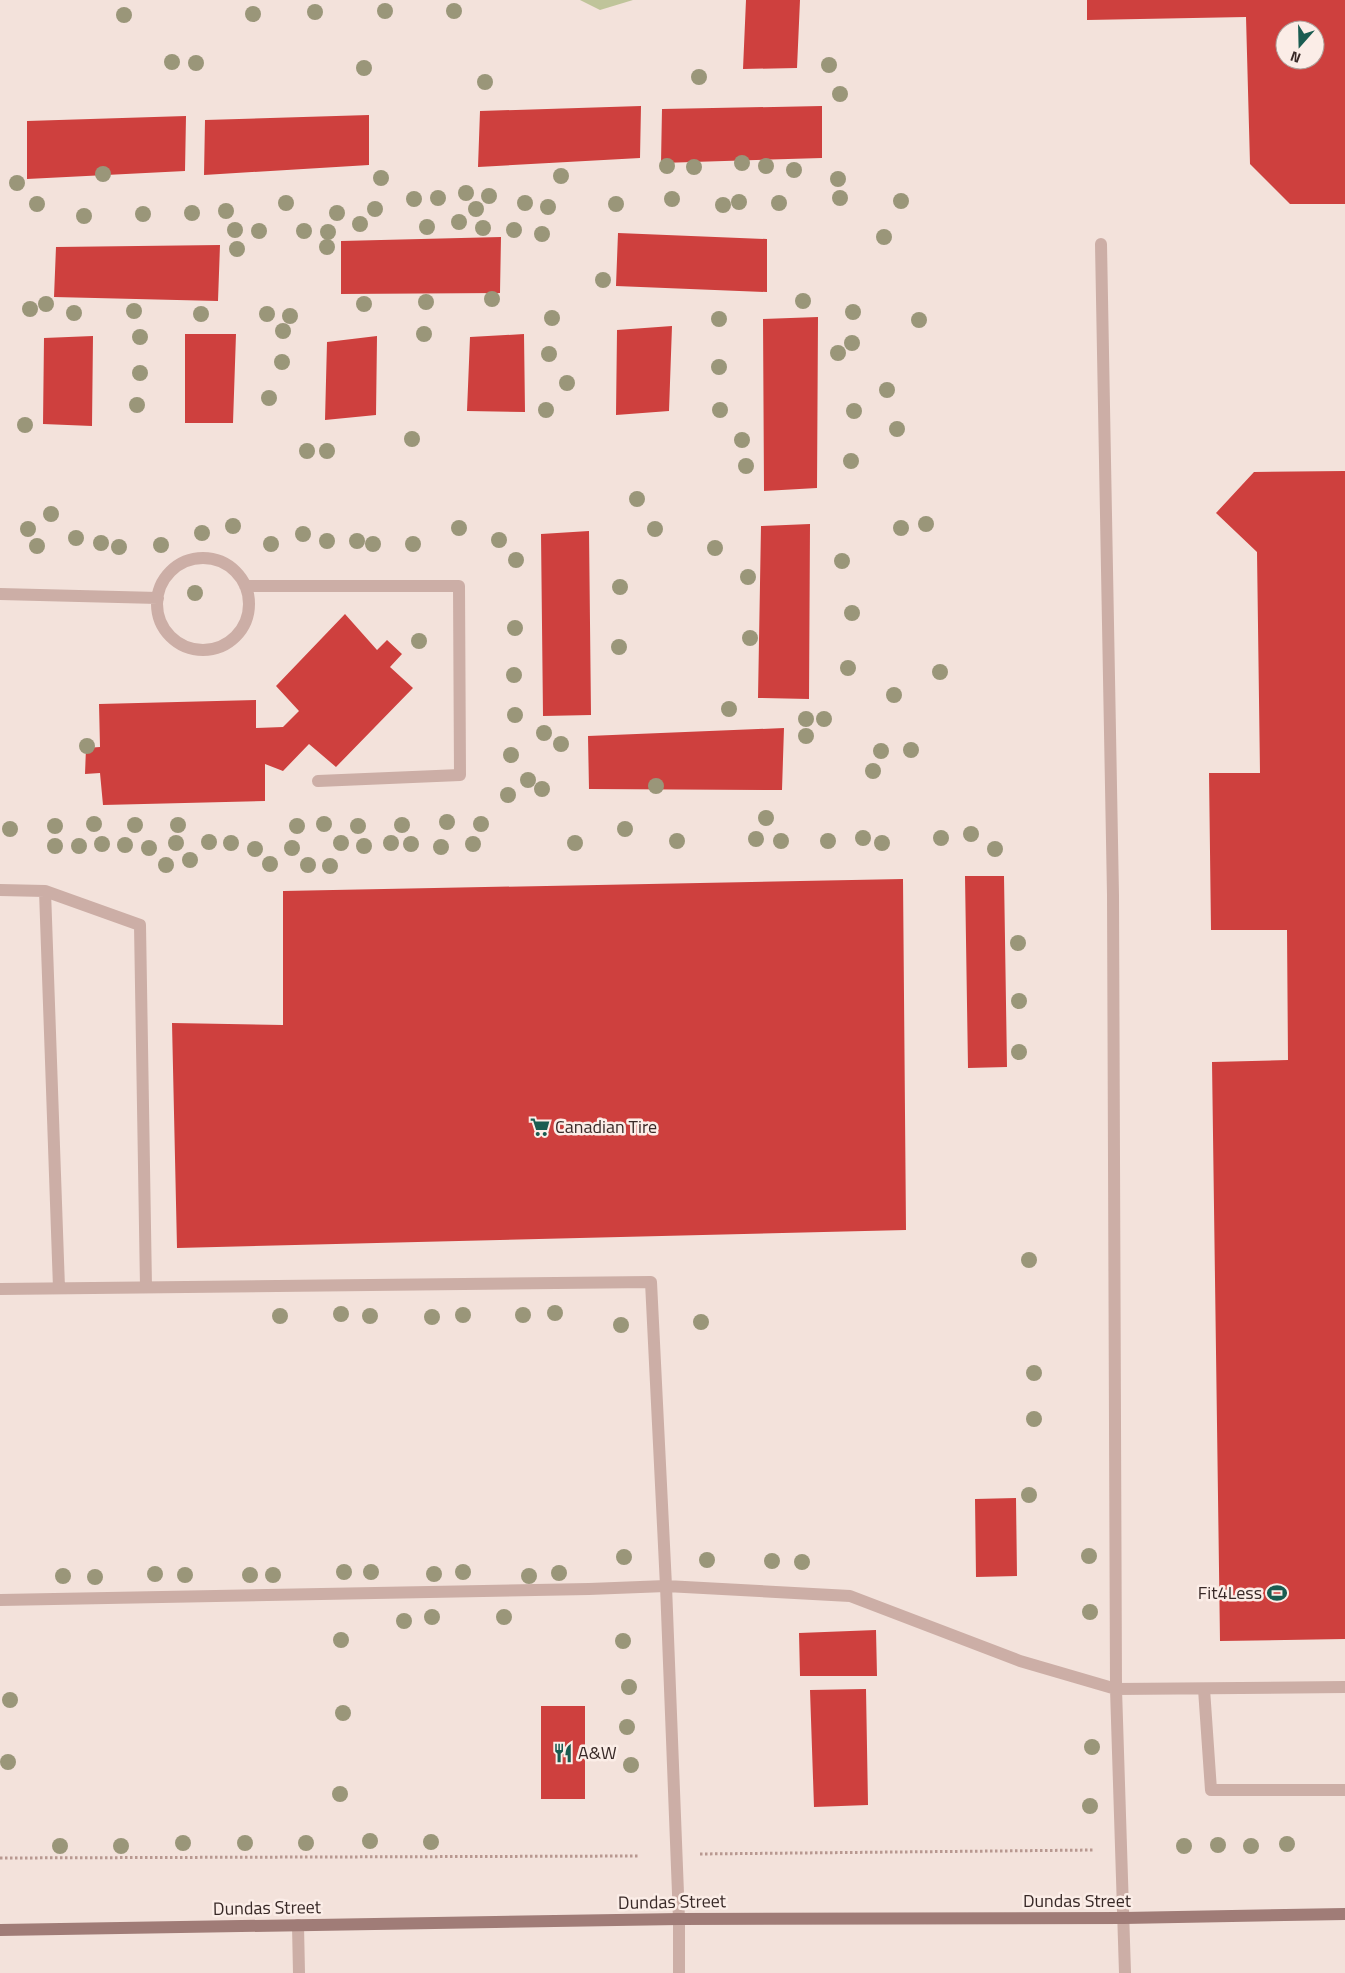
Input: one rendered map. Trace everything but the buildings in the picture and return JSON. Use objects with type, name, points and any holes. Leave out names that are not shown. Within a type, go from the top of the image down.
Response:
[{"type":"main road","name":"Dundas Street","points":[[0,1930],[679,1919],[1124,1918],[1345,1914]]},
{"type":"street","points":[[1101,244],[1113,895],[1116,1688],[1126,1973]]},
{"type":"street","points":[[204,558],[220,561],[233,569],[244,580],[249,595],[249,610],[245,625],[235,638],[222,646],[208,650],[193,649],[179,643],[168,633],[160,621],[157,606],[158,598],[165,579],[175,567],[189,560],[204,558]]},
{"type":"street","points":[[246,586],[459,586],[460,775],[318,781]]},
{"type":"street","points":[[0,594],[158,598]]},
{"type":"street","points":[[0,890],[45,891],[140,925],[146,1287]]},
{"type":"street","points":[[45,891],[59,1288]]},
{"type":"street","points":[[0,1288],[651,1282],[666,1586],[679,1919],[679,1973]]},
{"type":"street","points":[[0,1600],[666,1586],[850,1596],[1020,1661],[1116,1688],[1345,1687]]},
{"type":"street","points":[[1204,1689],[1211,1790],[1345,1790]]},
{"type":"street","points":[[298,1925],[298,1973]]},
{"type":"path","points":[[697,1854],[1094,1850]]},
{"type":"path","points":[[0,1858],[639,1856]]},
{"type":"green space","points":[[580,0],[633,0],[600,10]]},
{"type":"place","name":"Canadian Tire","points":[[540,1127]]},
{"type":"place","name":"Fit4Less","points":[[1277,1593]]},
{"type":"place","name":"A&W","points":[[563,1753]]}]
